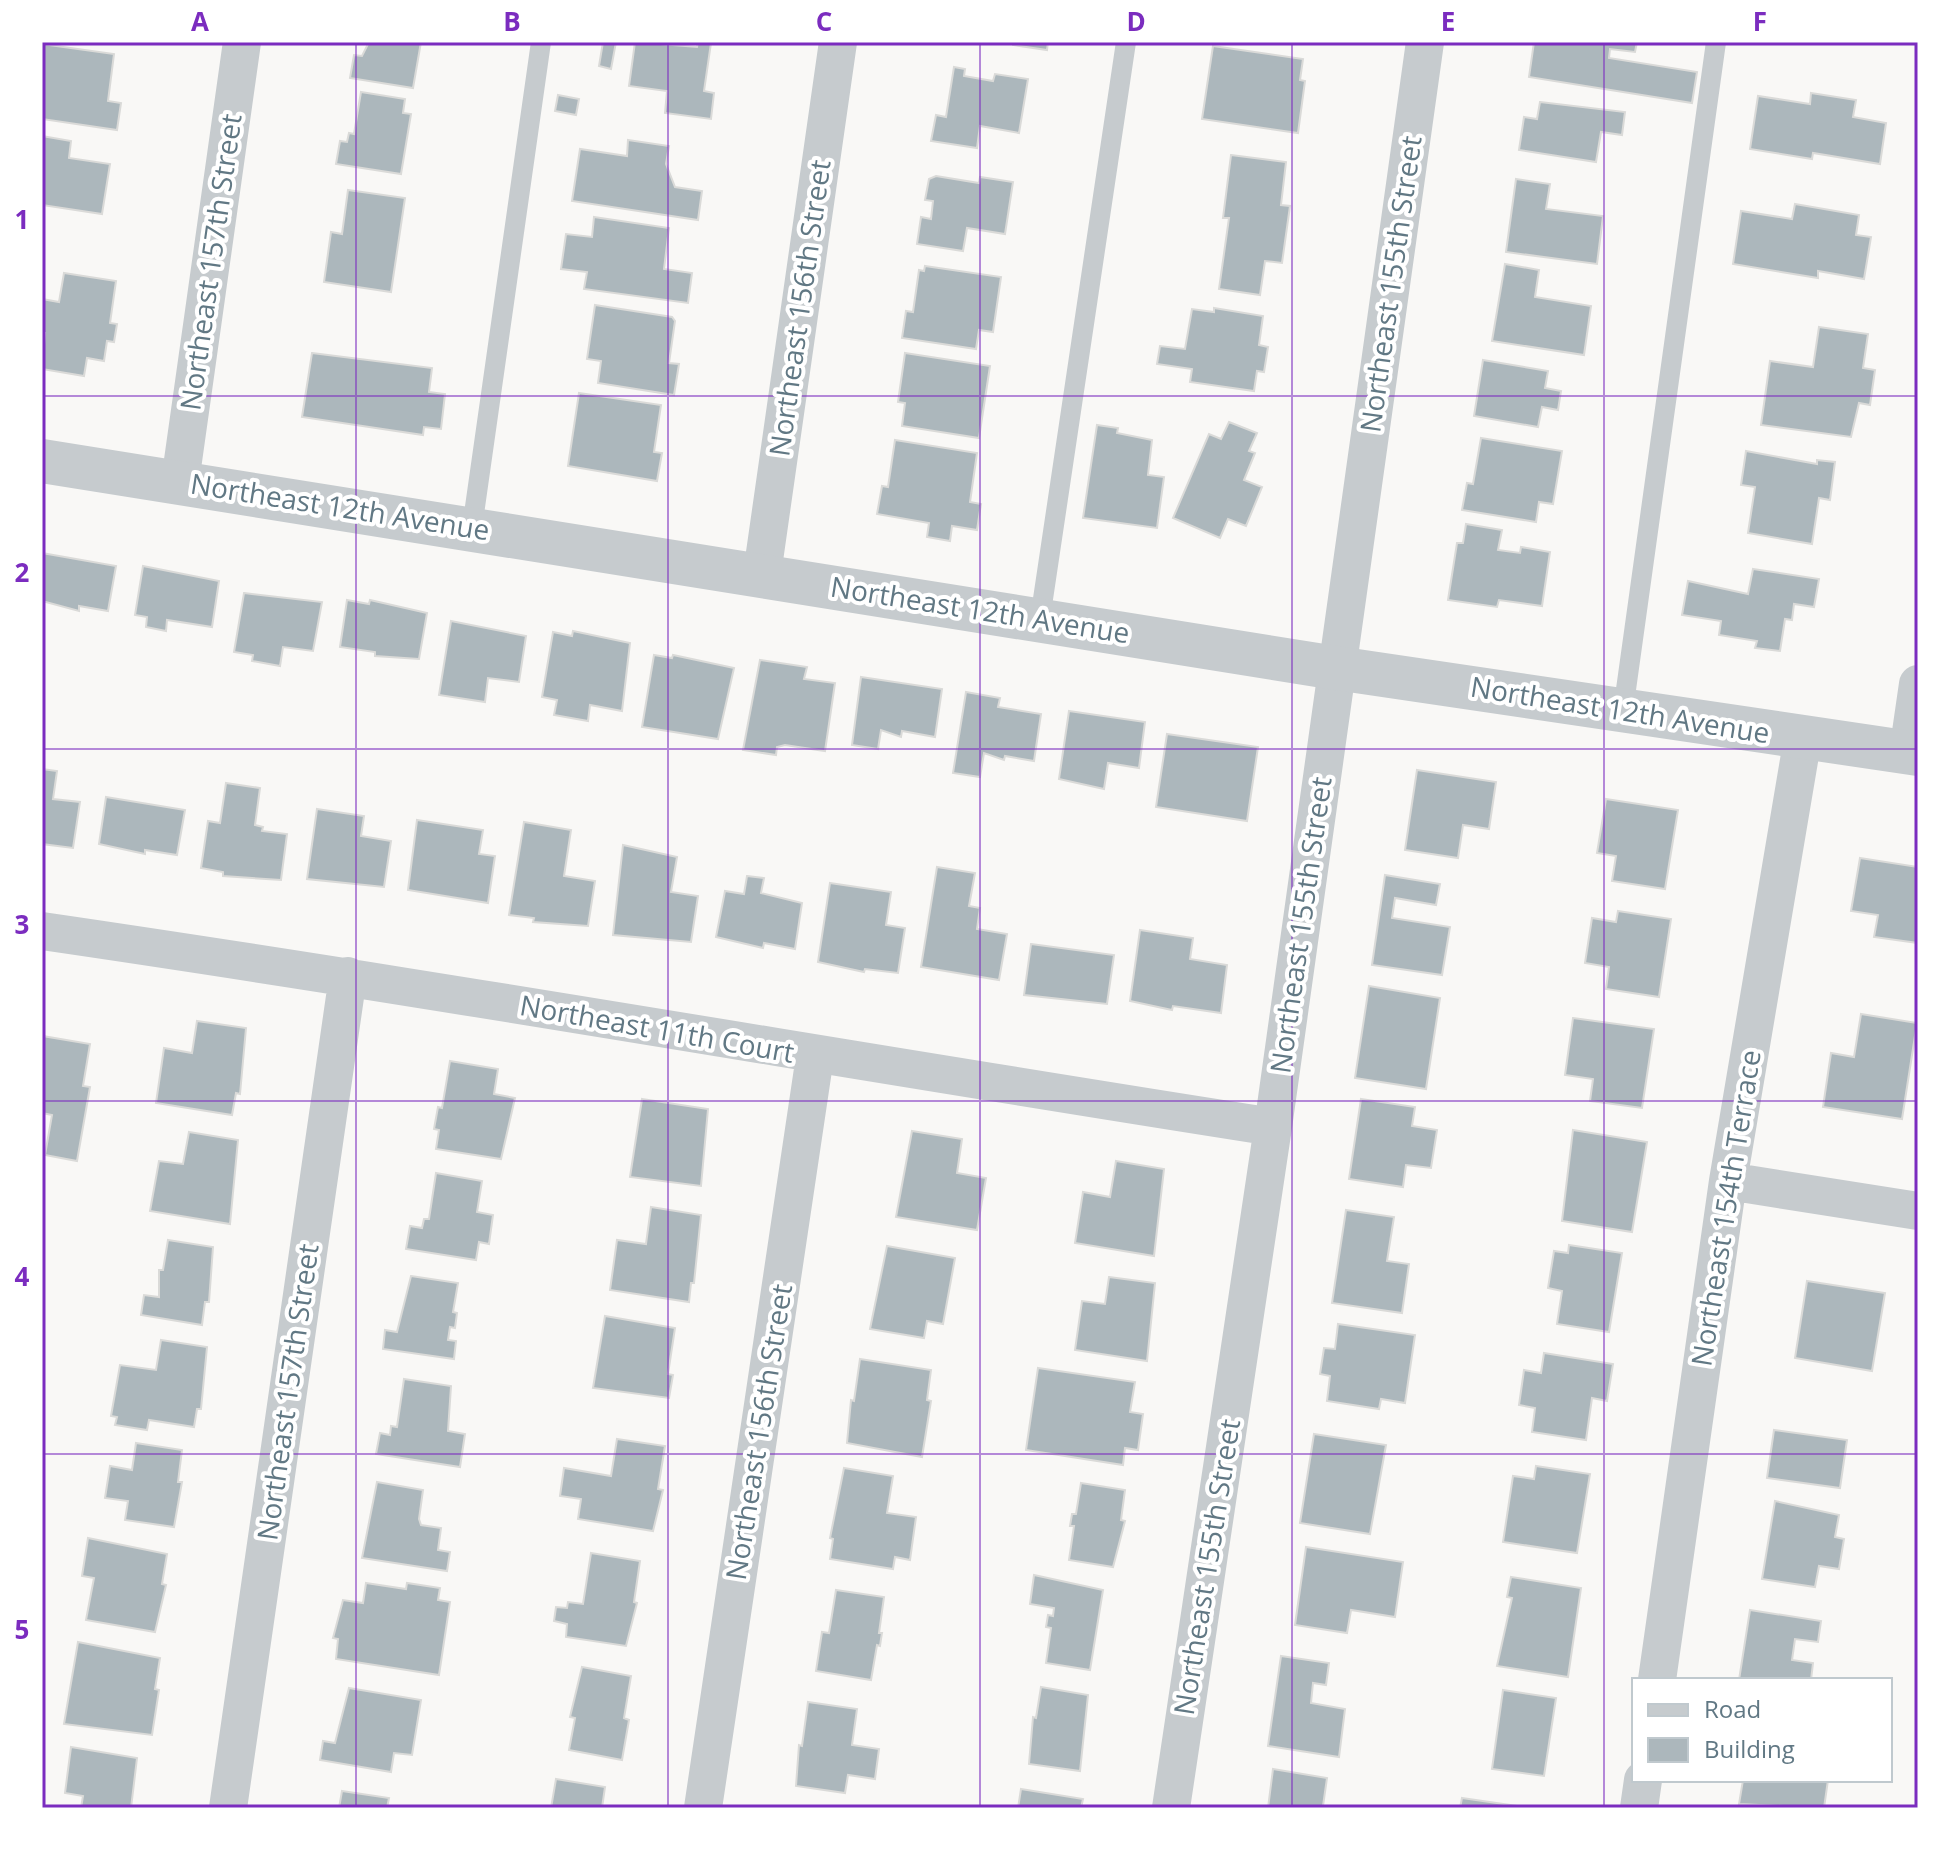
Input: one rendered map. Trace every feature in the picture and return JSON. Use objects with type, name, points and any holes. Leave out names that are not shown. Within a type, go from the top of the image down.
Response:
[{"type":"street","name":"Northeast 157th Street","points":[[180,482],[242,42]]},
{"type":"street","name":"Northeast 156th Street","points":[[762,574],[838,42]]},
{"type":"street","name":"Northeast 155th Street","points":[[1171,1808],[1273,1127],[1425,42]]},
{"type":"street","name":"Northeast 12th Avenue","points":[[42,461],[1336,668],[1913,753]]},
{"type":"street","points":[[1913,753],[1918,684]]},
{"type":"street","name":"Northeast 154th Terrace","points":[[1657,1678],[1728,1181],[1803,737]]},
{"type":"street","name":"Northeast 11th Court","points":[[42,931],[348,976],[815,1056],[1273,1127]]},
{"type":"street","name":"Northeast 157th Street","points":[[228,1808],[348,976]]},
{"type":"street","name":"Northeast 156th Street","points":[[703,1808],[815,1056]]},
{"type":"street","points":[[1728,1181],[1918,1211]]},
{"type":"street","points":[[1639,1808],[1643,1782]]},
{"type":"lane","points":[[472,528],[541,42]]},
{"type":"lane","points":[[1040,619],[1126,42]]},
{"type":"lane","points":[[1623,711],[1716,42]]},
{"type":"building","points":[[369,42],[421,42],[413,88],[350,78],[354,55],[362,56]]},
{"type":"building","points":[[603,42],[616,42],[611,69],[599,66]]},
{"type":"building","points":[[635,42],[697,47],[698,42],[711,43],[704,91],[714,93],[711,119],[665,113],[667,91],[629,86]]},
{"type":"building","points":[[1013,42],[1048,42],[1047,50],[1013,45]]},
{"type":"building","points":[[1534,42],[1637,42],[1635,52],[1610,49],[1609,58],[1697,72],[1692,103],[1529,77]]},
{"type":"building","points":[[42,44],[114,54],[108,101],[121,103],[117,130],[42,119]]},
{"type":"building","points":[[1213,46],[1303,59],[1300,80],[1305,81],[1298,133],[1202,119]]},
{"type":"building","points":[[954,67],[965,69],[964,76],[993,81],[995,74],[1028,79],[1019,133],[980,126],[977,148],[931,141],[936,115],[946,117]]},
{"type":"building","points":[[361,92],[405,99],[403,113],[411,114],[401,174],[336,164],[340,141],[347,142],[349,133],[354,134]]},
{"type":"building","points":[[1811,93],[1856,100],[1853,117],[1886,123],[1880,164],[1813,153],[1812,159],[1750,149],[1758,96],[1810,104]]},
{"type":"building","points":[[558,95],[579,99],[576,115],[555,111]]},
{"type":"building","points":[[1540,102],[1625,112],[1622,135],[1601,132],[1596,162],[1519,150],[1524,117],[1537,119]]},
{"type":"building","points":[[42,136],[71,141],[69,158],[110,164],[102,214],[42,205]]},
{"type":"building","points":[[628,140],[669,146],[666,164],[675,187],[702,191],[698,220],[572,201],[580,149],[627,156]]},
{"type":"building","points":[[1231,155],[1286,162],[1281,205],[1290,206],[1282,263],[1265,261],[1260,295],[1219,289],[1229,218],[1223,218]]},
{"type":"building","points":[[936,176],[979,183],[980,177],[1013,182],[1005,234],[967,228],[963,251],[917,244],[921,217],[931,219],[933,201],[925,200],[929,179]]},
{"type":"building","points":[[1516,179],[1550,184],[1546,209],[1603,216],[1597,264],[1506,252]]},
{"type":"building","points":[[348,190],[405,198],[391,292],[324,282],[331,232],[342,234]]},
{"type":"building","points":[[1795,204],[1859,215],[1856,235],[1871,237],[1864,279],[1818,271],[1818,278],[1733,264],[1741,211],[1792,219]]},
{"type":"building","points":[[594,217],[669,228],[664,269],[692,273],[688,303],[584,289],[587,272],[561,269],[566,234],[592,237]]},
{"type":"building","points":[[1505,264],[1539,270],[1535,297],[1591,306],[1584,355],[1492,341]]},
{"type":"building","points":[[925,266],[1001,277],[993,332],[979,330],[976,349],[902,338],[906,311],[913,312],[919,270],[924,271]]},
{"type":"building","points":[[64,273],[116,281],[110,323],[117,324],[114,342],[107,341],[104,361],[87,358],[84,376],[42,369],[45,333],[42,333],[42,299],[59,302]]},
{"type":"building","points":[[595,305],[672,317],[675,321],[669,363],[679,364],[674,395],[598,383],[601,361],[587,359]]},
{"type":"building","points":[[1214,308],[1263,316],[1259,345],[1268,347],[1264,372],[1257,371],[1254,391],[1190,382],[1192,369],[1157,364],[1160,346],[1185,349],[1192,309],[1214,312]]},
{"type":"building","points":[[1819,327],[1868,334],[1863,368],[1875,370],[1870,405],[1859,403],[1851,437],[1761,425],[1770,361],[1813,367]]},
{"type":"building","points":[[312,353],[432,368],[429,392],[445,394],[441,429],[424,427],[423,435],[302,417]]},
{"type":"building","points":[[905,353],[990,366],[979,438],[902,426],[905,403],[898,402]]},
{"type":"building","points":[[1483,360],[1548,371],[1545,388],[1561,391],[1558,410],[1542,407],[1538,427],[1474,416]]},
{"type":"building","points":[[579,393],[661,405],[654,452],[662,453],[657,481],[568,466]]},
{"type":"building","points":[[1229,422],[1257,433],[1249,451],[1255,453],[1244,480],[1262,487],[1246,526],[1228,519],[1220,538],[1173,518],[1209,434],[1221,439]]},
{"type":"building","points":[[1097,425],[1118,428],[1117,433],[1152,440],[1148,475],[1164,477],[1157,528],[1083,518]]},
{"type":"building","points":[[1481,438],[1562,451],[1553,504],[1539,502],[1536,522],[1462,510],[1467,483],[1473,484]]},
{"type":"building","points":[[895,440],[977,453],[970,502],[981,504],[977,530],[952,526],[950,541],[927,537],[929,523],[877,514],[882,486],[888,487]]},
{"type":"building","points":[[1746,451],[1817,464],[1817,460],[1835,462],[1830,500],[1819,498],[1812,544],[1748,533],[1755,487],[1741,485]]},
{"type":"building","points":[[1466,524],[1502,530],[1498,550],[1520,553],[1521,547],[1550,552],[1542,606],[1499,600],[1497,607],[1448,600],[1457,543],[1463,543]]},
{"type":"building","points":[[42,553],[116,566],[108,611],[79,606],[79,611],[42,601]]},
{"type":"building","points":[[143,566],[219,581],[212,627],[167,620],[166,631],[146,627],[147,617],[135,615]]},
{"type":"building","points":[[1753,569],[1819,579],[1814,607],[1794,604],[1792,620],[1785,619],[1780,651],[1755,648],[1757,641],[1719,635],[1721,621],[1682,615],[1688,581],[1748,594]]},
{"type":"building","points":[[244,593],[322,602],[313,651],[283,647],[280,666],[252,661],[253,655],[234,652]]},
{"type":"building","points":[[347,600],[369,604],[370,600],[427,613],[419,659],[375,656],[375,652],[340,647]]},
{"type":"building","points":[[451,621],[526,636],[519,682],[488,678],[485,702],[439,695]]},
{"type":"building","points":[[573,631],[630,643],[622,711],[590,705],[588,721],[554,715],[557,700],[542,697],[553,632],[572,636]]},
{"type":"building","points":[[654,655],[672,658],[673,655],[734,668],[718,739],[642,727]]},
{"type":"building","points":[[760,660],[807,667],[804,679],[835,683],[825,751],[785,745],[777,747],[776,755],[743,750]]},
{"type":"building","points":[[861,677],[942,689],[935,737],[902,731],[901,737],[881,730],[878,749],[852,745]]},
{"type":"building","points":[[966,692],[1000,698],[998,707],[1041,714],[1034,761],[1005,756],[1004,760],[984,753],[980,777],[953,773]]},
{"type":"building","points":[[1069,711],[1145,722],[1139,768],[1108,763],[1104,789],[1059,779]]},
{"type":"building","points":[[1167,734],[1258,747],[1247,821],[1156,807]]},
{"type":"building","points":[[42,769],[57,771],[53,799],[80,802],[73,848],[42,844]]},
{"type":"building","points":[[1417,770],[1496,782],[1489,829],[1463,825],[1458,858],[1405,850]]},
{"type":"building","points":[[226,783],[260,788],[255,825],[263,827],[262,831],[287,834],[281,880],[223,876],[223,872],[201,868],[208,821],[220,823]]},
{"type":"building","points":[[106,797],[185,810],[177,855],[145,850],[145,854],[99,844]]},
{"type":"building","points":[[1606,799],[1678,810],[1665,889],[1612,881],[1616,856],[1597,853]]},
{"type":"building","points":[[317,809],[364,816],[361,836],[391,841],[384,887],[307,879]]},
{"type":"building","points":[[417,820],[483,830],[479,854],[495,856],[488,903],[408,890]]},
{"type":"building","points":[[524,822],[571,830],[564,876],[595,881],[588,926],[533,922],[534,918],[509,915]]},
{"type":"building","points":[[623,845],[677,857],[671,892],[698,896],[691,942],[613,935]]},
{"type":"building","points":[[1860,858],[1918,867],[1918,943],[1874,937],[1878,915],[1851,911]]},
{"type":"building","points":[[937,867],[975,873],[969,906],[980,908],[977,929],[1007,934],[999,980],[921,967]]},
{"type":"building","points":[[1385,875],[1440,884],[1436,905],[1395,898],[1392,918],[1450,927],[1442,975],[1372,965]]},
{"type":"building","points":[[747,876],[764,878],[761,893],[802,903],[795,949],[764,943],[763,948],[716,937],[725,891],[744,894]]},
{"type":"building","points":[[830,883],[891,892],[886,925],[905,928],[898,973],[865,969],[864,972],[818,962]]},
{"type":"building","points":[[1618,911],[1671,919],[1659,997],[1606,989],[1609,967],[1585,963],[1592,918],[1616,922]]},
{"type":"building","points":[[1140,930],[1193,938],[1190,959],[1227,965],[1221,1013],[1173,1006],[1172,1010],[1130,1001]]},
{"type":"building","points":[[1031,944],[1114,955],[1107,1004],[1024,995]]},
{"type":"building","points":[[1369,986],[1440,998],[1426,1089],[1355,1078]]},
{"type":"building","points":[[1861,1014],[1917,1023],[1902,1119],[1823,1107],[1831,1053],[1854,1057]]},
{"type":"building","points":[[1573,1018],[1654,1029],[1642,1108],[1590,1101],[1593,1079],[1565,1075]]},
{"type":"building","points":[[197,1021],[246,1028],[240,1094],[236,1093],[232,1115],[156,1103],[164,1048],[192,1053]]},
{"type":"building","points":[[42,1032],[43,1036],[90,1044],[83,1086],[90,1087],[77,1161],[45,1155],[52,1115],[42,1113]]},
{"type":"building","points":[[450,1061],[498,1069],[494,1094],[515,1098],[501,1159],[436,1149],[439,1130],[434,1129],[438,1107],[442,1108]]},
{"type":"building","points":[[642,1099],[708,1109],[701,1186],[630,1177]]},
{"type":"building","points":[[1361,1099],[1415,1107],[1412,1126],[1437,1130],[1431,1168],[1406,1165],[1403,1187],[1349,1179]]},
{"type":"building","points":[[1573,1130],[1647,1142],[1632,1232],[1562,1221]]},
{"type":"building","points":[[912,1131],[962,1139],[957,1173],[986,1178],[977,1230],[896,1217]]},
{"type":"building","points":[[189,1132],[238,1140],[230,1224],[150,1211],[159,1161],[183,1164]]},
{"type":"building","points":[[1116,1161],[1164,1169],[1154,1256],[1075,1243],[1083,1192],[1110,1197]]},
{"type":"building","points":[[436,1173],[482,1181],[477,1212],[493,1215],[489,1244],[479,1242],[476,1260],[406,1249],[410,1226],[422,1228],[424,1219],[429,1219]]},
{"type":"building","points":[[651,1207],[701,1215],[689,1302],[610,1290],[617,1240],[646,1244]]},
{"type":"building","points":[[1346,1210],[1394,1217],[1387,1261],[1409,1264],[1402,1313],[1332,1303]]},
{"type":"building","points":[[168,1240],[213,1247],[209,1302],[205,1302],[202,1325],[141,1315],[144,1295],[159,1297],[159,1270],[163,1270]]},
{"type":"building","points":[[1569,1245],[1622,1253],[1609,1332],[1557,1324],[1562,1291],[1548,1288],[1554,1251],[1568,1253]]},
{"type":"building","points":[[887,1246],[955,1258],[943,1324],[927,1321],[924,1338],[870,1329]]},
{"type":"building","points":[[411,1276],[458,1283],[453,1312],[457,1313],[455,1328],[450,1327],[448,1340],[456,1341],[454,1359],[383,1349],[385,1330],[397,1332]]},
{"type":"building","points":[[1109,1277],[1155,1283],[1147,1361],[1075,1350],[1082,1301],[1105,1304]]},
{"type":"building","points":[[1807,1281],[1885,1293],[1872,1371],[1795,1358]]},
{"type":"building","points":[[605,1316],[675,1328],[668,1374],[673,1375],[669,1398],[593,1388]]},
{"type":"building","points":[[1338,1324],[1415,1335],[1405,1403],[1381,1399],[1379,1409],[1327,1401],[1330,1376],[1320,1374],[1324,1348],[1335,1349]]},
{"type":"building","points":[[161,1340],[207,1347],[201,1409],[197,1409],[194,1427],[149,1420],[147,1430],[115,1425],[117,1417],[111,1416],[120,1365],[156,1370]]},
{"type":"building","points":[[1544,1353],[1613,1364],[1607,1401],[1592,1398],[1586,1440],[1532,1432],[1535,1408],[1519,1405],[1524,1370],[1541,1373]]},
{"type":"building","points":[[860,1359],[931,1370],[927,1400],[931,1401],[922,1457],[847,1443],[851,1400],[854,1401]]},
{"type":"building","points":[[1038,1368],[1135,1382],[1130,1412],[1143,1414],[1138,1450],[1125,1448],[1123,1465],[1026,1450]]},
{"type":"building","points":[[404,1379],[451,1386],[448,1431],[465,1434],[460,1467],[376,1454],[380,1433],[390,1435],[391,1426],[397,1427]]},
{"type":"building","points":[[1774,1430],[1847,1440],[1840,1488],[1767,1478]]},
{"type":"building","points":[[1314,1434],[1386,1445],[1370,1534],[1300,1523]]},
{"type":"building","points":[[617,1439],[665,1446],[658,1489],[663,1490],[653,1531],[578,1519],[581,1499],[560,1496],[564,1468],[611,1476]]},
{"type":"building","points":[[136,1443],[182,1450],[178,1482],[182,1482],[174,1527],[125,1520],[128,1501],[105,1498],[110,1466],[132,1470]]},
{"type":"building","points":[[1536,1466],[1590,1474],[1577,1553],[1503,1542],[1513,1476],[1534,1479]]},
{"type":"building","points":[[844,1468],[893,1476],[887,1513],[916,1517],[910,1560],[895,1557],[893,1569],[830,1559],[833,1539],[830,1538]]},
{"type":"building","points":[[377,1482],[423,1490],[419,1519],[421,1525],[441,1528],[438,1550],[450,1552],[447,1571],[362,1558]]},
{"type":"building","points":[[1081,1483],[1125,1490],[1121,1520],[1125,1521],[1113,1567],[1069,1560],[1074,1526],[1070,1526],[1072,1514],[1076,1514]]},
{"type":"building","points":[[1775,1501],[1839,1515],[1835,1537],[1844,1539],[1839,1569],[1819,1566],[1815,1587],[1762,1579]]},
{"type":"building","points":[[88,1538],[167,1554],[162,1584],[166,1585],[155,1632],[86,1620],[94,1578],[82,1576]]},
{"type":"building","points":[[1306,1547],[1403,1562],[1395,1617],[1351,1610],[1347,1633],[1295,1625]]},
{"type":"building","points":[[591,1553],[640,1561],[634,1602],[637,1603],[626,1646],[566,1637],[567,1624],[554,1621],[556,1607],[567,1608],[568,1602],[583,1604]]},
{"type":"building","points":[[1034,1575],[1103,1590],[1090,1670],[1046,1663],[1051,1628],[1046,1627],[1048,1615],[1053,1616],[1054,1608],[1030,1604]]},
{"type":"building","points":[[1511,1577],[1581,1588],[1568,1677],[1497,1666],[1512,1598],[1507,1597]]},
{"type":"building","points":[[366,1583],[406,1589],[407,1583],[440,1588],[438,1600],[450,1602],[439,1675],[336,1659],[338,1639],[333,1638],[343,1600],[363,1603]]},
{"type":"building","points":[[836,1590],[884,1597],[880,1646],[877,1645],[871,1680],[816,1671],[822,1632],[829,1633]]},
{"type":"building","points":[[1750,1610],[1821,1621],[1818,1642],[1795,1639],[1792,1660],[1813,1663],[1811,1678],[1739,1678]]},
{"type":"building","points":[[78,1642],[160,1658],[152,1735],[64,1724]]},
{"type":"building","points":[[1281,1656],[1329,1663],[1326,1685],[1313,1683],[1311,1703],[1345,1709],[1339,1757],[1268,1746]]},
{"type":"building","points":[[582,1667],[631,1676],[624,1718],[629,1720],[622,1760],[569,1750],[575,1718],[570,1717]]},
{"type":"building","points":[[1041,1687],[1088,1695],[1080,1771],[1029,1764],[1033,1717],[1036,1718]]},
{"type":"building","points":[[349,1688],[421,1700],[412,1755],[394,1753],[391,1772],[320,1760],[323,1741],[335,1743]]},
{"type":"building","points":[[1503,1690],[1556,1698],[1544,1776],[1492,1769]]},
{"type":"building","points":[[808,1702],[857,1709],[852,1745],[879,1749],[875,1779],[848,1775],[845,1793],[796,1786],[799,1745],[802,1746]]},
{"type":"building","points":[[71,1747],[137,1758],[131,1808],[81,1808],[83,1796],[65,1793]]},
{"type":"building","points":[[1273,1769],[1327,1778],[1323,1806],[1338,1808],[1268,1808]]},
{"type":"building","points":[[556,1779],[605,1787],[602,1808],[551,1808]]},
{"type":"building","points":[[1743,1782],[1828,1782],[1824,1808],[1739,1804]]},
{"type":"building","points":[[1021,1789],[1083,1799],[1081,1808],[1018,1808]]},
{"type":"building","points":[[342,1791],[389,1798],[387,1808],[339,1808]]},
{"type":"building","points":[[1462,1798],[1531,1808],[1460,1808]]}]
